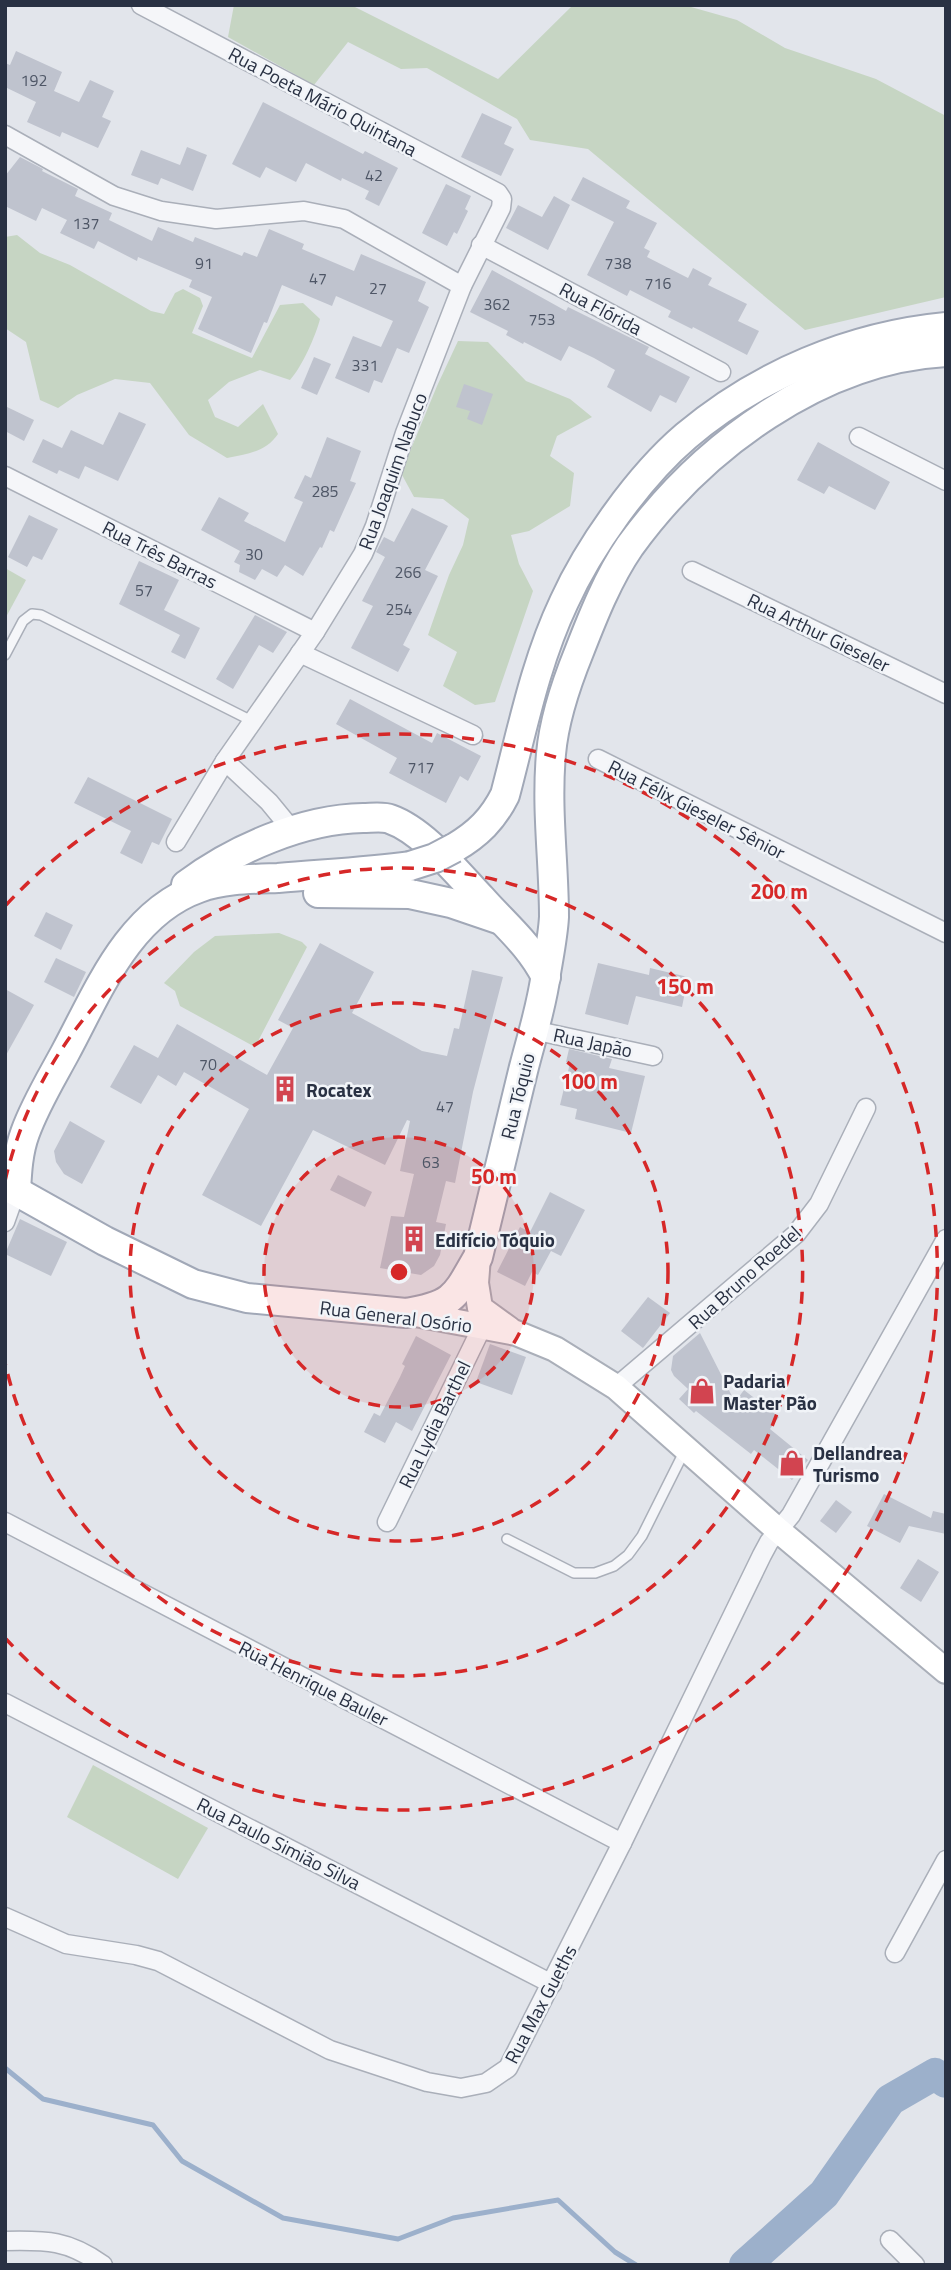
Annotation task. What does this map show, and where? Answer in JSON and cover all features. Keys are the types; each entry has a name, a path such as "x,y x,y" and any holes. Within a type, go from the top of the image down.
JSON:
{"main road":[{"path":"11,1188 24,1134 92,1003 127,943 161,909 199,888 222,883 410,866 435,858 472,838 489,822 505,795 537,674 562,604 586,560 645,479 685,437 732,402 818,356 861,341 946,327"},
{"name":"Rua Tóquio","path":"516,1333 480,1308 476,1283 478,1256 546,977 554,920 550,836 551,753 565,689 603,594 629,547 667,501 705,462 763,416 826,383 865,368 946,352"},
{"path":"174,901 186,884 210,868 292,830 345,818 388,818 418,835 460,876 537,958 546,977"},
{"path":"127,943 155,926 192,910 217,903 296,894 410,894 451,903 501,920"},
{"path":"5,1131 38,1104"},
{"name":"Rua General Osório","path":"11,1188 105,1241 193,1284 247,1298 406,1313 516,1333 555,1349 616,1387 779,1531 946,1671"},
{"name":"Rua Tóquio","path":"406,1313 432,1309 453,1298 478,1256"}],"street":[{"name":"Rua Poeta Mário Quintana","path":"141,5 498,193 502,199"},
{"path":"5,135 114,196 161,211 216,219 304,211 344,219 462,286"},
{"name":"Rua Joaquim Nabuco","path":"176,842 225,761 315,632 363,554 375,526 405,433 462,286 501,208 502,199"},
{"name":"Rua Flórida","path":"481,245 721,372"},
{"path":"859,437 946,481"},
{"name":"Rua Três Barras","path":"5,476 315,632"},
{"name":"Rua Arthur Gieseler","path":"692,570 946,694"},
{"path":"300,653 473,735"},
{"name":"Rua Félix Gieseler Sênior","path":"598,759 946,933"},
{"path":"225,761 269,802 292,830"},
{"name":"Rua Japão","path":"533,1030 653,1056"},
{"name":"Rua Bruno Roedel","path":"616,1387 796,1234 819,1204 866,1108"},
{"path":"5,1222 11,1188"},
{"name":"Rua Max Gueths","path":"5,1917 66,1944 158,1961 330,2050 427,2082 461,2088 486,2083 508,2068 622,1843 762,1555 791,1515 946,1239"},
{"name":"Rua Lydia Barthel","path":"387,1521 482,1327"},
{"name":"Rua Henrique Bauler","path":"5,1522 622,1843"},
{"name":"Rua Paulo Simião Silva","path":"5,1703 552,1984"},
{"path":"895,1953 946,1860"},
{"path":"5,2241 39,2240 64,2244 85,2252 103,2265"},
{"path":"890,2241 915,2265"}],"lane":[{"path":"5,655 23,621 32,614 41,615 253,721"},
{"path":"507,1539 574,1573 596,1573 614,1566 628,1555 642,1536 686,1449"}],"green space":[{"path":"234,5 351,5 498,79 573,5 684,5 737,20 785,48 876,79 946,116 946,297 805,330 588,149 530,140 517,119 427,68 401,69 348,42 314,85 228,37"},
{"path":"17,235 40,253 70,265 151,311 164,314 175,293 183,289 200,298 203,306 192,333 252,358 280,305 303,303 320,319 308,351 290,380 260,370 229,382 208,400 215,417 238,427 263,404 278,434 262,448 227,458 189,435 150,383 115,379 77,395 58,408 40,400 26,342 5,328 5,237"},
{"path":"458,341 488,342 526,381 570,399 592,417 557,436 550,456 574,473 570,506 529,531 511,535 519,564 533,591 495,702 475,705 443,686 457,652 428,635 449,575 463,545 469,519 443,499 414,497 401,473"},
{"path":"5,568 26,580 5,619"},
{"path":"279,933 302,942 307,947 255,1047 180,1006 175,991 164,983 194,952 215,936"},
{"path":"93,1765 208,1828 178,1879 67,1817"}],"building":[{"path":"16,51 62,72 54,91 79,102 90,80 114,91 102,117 111,121 98,148 62,132 60,137 27,122 36,102 5,87 5,63 10,65"},
{"path":"263,102 363,154 365,151 398,168 379,206 365,199 369,191 342,178 341,181 306,163 296,182 266,167 260,178 232,164"},
{"path":"482,113 512,127 504,144 514,149 501,176 461,157"},
{"path":"187,147 207,155 193,191 161,178 158,185 131,175 141,150 180,165"},
{"path":"20,157 78,189 75,196 112,213 109,220 152,241 158,227 193,242 195,237 242,256 244,252 257,257 269,229 304,244 302,249 354,271 361,254 426,282 418,301 429,307 409,353 397,348 382,383 374,380 369,393 335,378 353,336 381,347 393,321 336,296 332,306 282,285 267,323 264,322 251,353 198,329 212,297 189,287 192,280 138,257 137,261 98,241 94,249 60,233 67,220 42,208 36,221 5,206 5,176"},
{"path":"583,177 630,201 626,208 657,223 644,248 650,251 647,257 688,278 693,268 712,278 708,285 747,304 738,321 759,331 747,355 668,317 671,311 630,290 627,296 587,275 614,222 571,200"},
{"path":"446,184 471,196 465,209 468,211 457,234 454,232 447,246 422,233"},
{"path":"554,196 570,205 548,250 506,228 518,205 542,217"},
{"path":"492,270 566,311 568,307 649,347 645,354 690,377 676,403 660,395 651,412 607,387 615,370 594,358 569,346 561,361 506,335 508,331 470,312"},
{"path":"314,357 331,364 317,395 301,388"},
{"path":"464,384 493,394 482,425 467,419 470,411 456,407"},
{"path":"5,406 34,420 24,441 5,431"},
{"path":"119,412 146,424 118,481 85,466 79,479 59,470 57,474 32,462 43,439 62,448 71,430 103,445"},
{"path":"327,437 361,451 350,481 356,483 334,532 330,530 322,548 320,547 303,576 285,565 277,577 262,569 255,580 239,572 240,565 234,562 240,551 201,530 219,497 249,513 244,521 285,542 303,502 294,498 305,475 311,478"},
{"path":"818,442 890,482 875,510 829,486 824,494 797,480"},
{"path":"412,508 448,526 425,570 438,576 403,645 410,649 398,672 351,648 373,606 362,601 385,557 376,552 384,537 394,542"},
{"path":"29,515 58,529 42,560 33,556 27,567 8,557"},
{"path":"139,561 179,580 164,610 200,628 185,659 171,652 180,635 119,604"},
{"path":"255,615 287,632 273,653 259,645 233,689 216,679"},
{"path":"350,699 432,743 437,733 481,756 468,781 460,776 446,803 389,773 397,758 336,724"},
{"path":"88,777 172,819 159,845 152,842 142,864 120,853 131,831 74,803"},
{"path":"46,912 73,925 61,950 34,936"},
{"path":"320,943 374,972 352,1013 422,1051 447,1056 454,1028 459,1029 472,970 503,977 473,1092 455,1183 446,1181 436,1222 446,1224 440,1255 434,1266 421,1275 380,1268 391,1216 404,1217 414,1174 400,1171 410,1121 407,1120 385,1165 313,1130 261,1226 202,1195 249,1109 184,1072 176,1086 158,1075 141,1104 110,1087 134,1045 158,1058 177,1024 267,1075 293,1028 278,1020"},
{"path":"56,958 86,972 74,997 44,982"},
{"path":"598,963 649,975 650,968 688,977 682,1007 636,996 628,1025 585,1014"},
{"path":"5,989 34,1005 5,1057"},
{"path":"569,1049 612,1059 609,1068 645,1076 631,1133 575,1119 577,1109 560,1105 570,1063 566,1062"},
{"path":"70,1121 105,1141 82,1184 64,1174 56,1162 54,1151"},
{"path":"338,1175 372,1192 365,1207 330,1190"},
{"path":"550,1192 585,1210 561,1256 551,1251 538,1275 532,1272 525,1286 497,1272 520,1227 530,1232"},
{"path":"20,1219 67,1242 51,1276 5,1254"},
{"path":"648,1297 670,1313 643,1348 621,1331"},
{"path":"700,1333 735,1402 744,1390 779,1417 770,1429 808,1460 792,1480 754,1450 751,1454 679,1399 688,1389 671,1370 673,1356"},
{"path":"416,1336 451,1355 412,1431 396,1422 385,1443 364,1432 374,1413 380,1416 405,1366 402,1364"},
{"path":"490,1344 526,1357 512,1395 476,1382"},
{"path":"884,1494 931,1518 933,1511 946,1514 946,1534 909,1526 900,1543 867,1526"},
{"path":"836,1500 852,1512 836,1533 820,1521"},
{"path":"918,1559 939,1572 921,1602 900,1588"}],"waterway":[{"path":"5,2068 43,2099 153,2125 182,2161 283,2218 398,2239 453,2218 558,2200 615,2252 636,2265"},
{"path":"745,2265 824,2194 890,2100 935,2074 946,2082"}],"place":[{"name":"Rocatex","path":"285,1089"},
{"name":"Edifício Tóquio","path":"414,1239"},
{"name":"Padaria Master Pão","path":"702,1391"},
{"name":"Dellandrea Turismo","path":"792,1463"}]}
